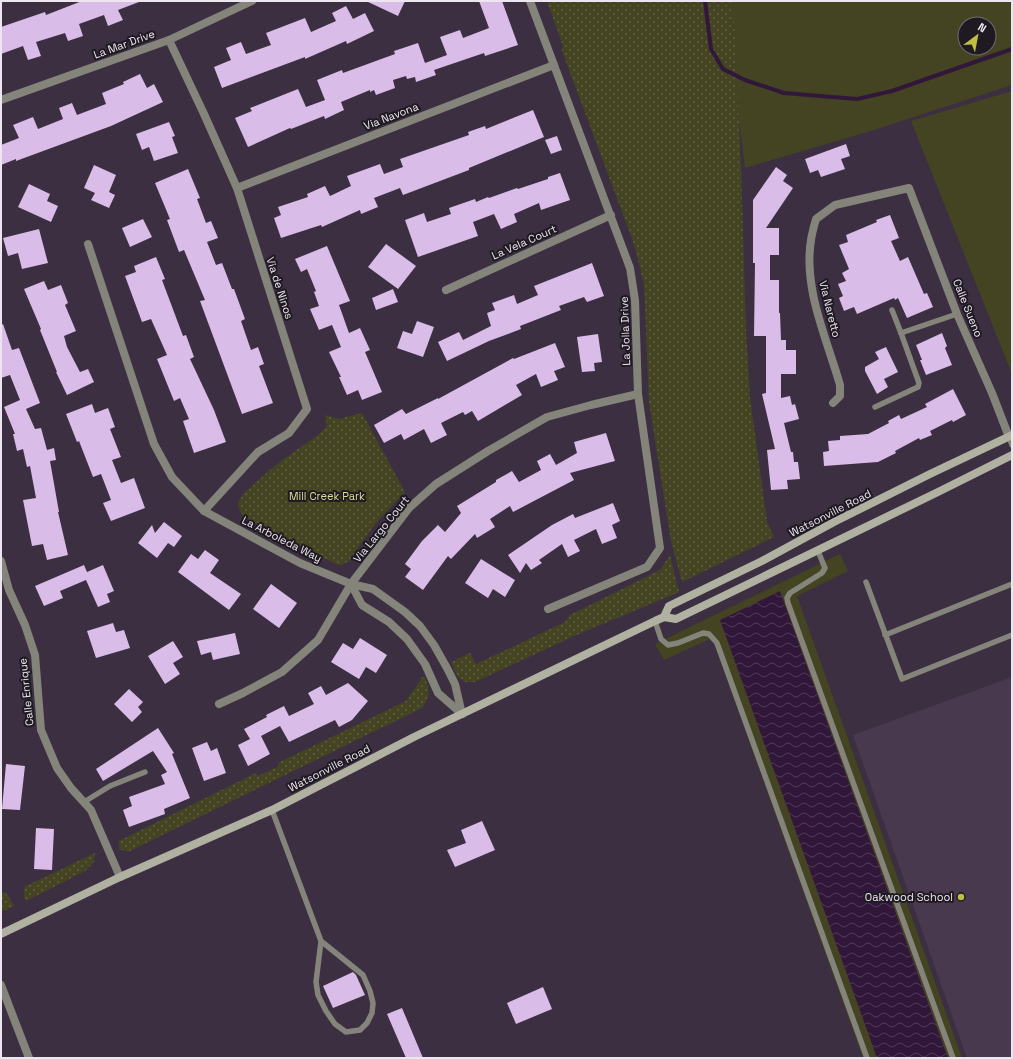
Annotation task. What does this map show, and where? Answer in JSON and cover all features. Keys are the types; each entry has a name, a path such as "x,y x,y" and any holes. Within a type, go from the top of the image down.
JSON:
{"main road":[{"name":"Watsonville Road","path":"664,617 669,606 762,561 834,522 930,474 1011,439"},
{"name":"Watsonville Road","path":"1,934 120,877 272,810 462,714 655,621 664,617 676,619 1012,455"}],"street":[{"name":"La Mar Drive","path":"1,100 169,40 252,1"},
{"name":"La Jolla Drive","path":"530,1 630,268 636,300 638,394 660,548 647,567 548,609"},
{"name":"Via de Ninos","path":"169,40 204,114 236,188 307,409 289,433 258,452 204,510"},
{"name":"Via Navona","path":"236,188 554,65"},
{"name":"Calle Sueno","path":"908,188 957,314 1011,439"},
{"name":"Via Naretto","path":"833,403 840,396 840,385 817,309 812,285 810,262 811,240 816,219 835,205 908,188"},
{"name":"La Vela Court","path":"446,290 611,215"},
{"name":"La Arboleda Way","path":"88,244 154,444 172,477 204,510 300,563 351,584 373,589 405,612 420,626 434,645 455,684 462,714"},
{"name":"Via Largo Court","path":"219,704 282,672 318,640 351,584 409,508 436,484 488,451 547,417 638,394"},
{"name":"Calle Enrique","path":"1,561 9,590 25,625 35,656 41,730 56,768 92,810 120,877"},
{"path":"351,584 362,605 389,622 407,639 424,664 438,693 462,714"},
{"path":"1,985 29,1058"}],"lane":[{"path":"875,407 918,387 919,383 892,310"},
{"path":"901,333 957,314"},
{"path":"818,551 825,568 822,573 790,593 787,598 788,603 953,1058"},
{"path":"866,582 902,679 1012,635"},
{"path":"885,635 1012,584"},
{"path":"655,621 661,639 668,645 678,643 703,633 709,634 716,643 867,1058"},
{"path":"84,802 110,786 145,772"},
{"path":"272,810 321,941 316,982 318,995 335,1024 346,1032 360,1030 367,1023 372,1013 373,1002 363,975 321,941"}],"shaded area":[{"name":"Oakwood School","path":"1012,677 1012,1058 967,1058 853,735"}],"green space":[{"path":"547,1 732,1 741,165 746,330 750,397 767,522 774,537 682,582 671,541 649,402 644,284 634,244 562,51 563,46"},
{"path":"724,1 1012,1 1012,85 877,129 745,168"},
{"path":"1012,91 1012,374 911,121"},
{"name":"Mill Creek Park","path":"362,413 405,492 375,524 349,561 342,565 338,565 245,518 239,508 239,501 241,497 275,466 324,430 327,426 325,415 339,419"},
{"path":"840,554 848,571 797,596 962,1058 863,1058 712,638 664,660 655,644"},
{"path":"670,555 679,592 574,636 475,682 465,682 457,676 451,662 470,653 476,664 565,622 570,615 660,570"},
{"path":"424,675 429,692 422,708 128,852 119,849 119,841 256,773 258,776 279,766 278,763 406,701"},
{"path":"95,853 94,862 85,871 26,901 24,892 26,886"},
{"path":"3,892 8,895 14,906 1,912 1,893"}],"water":[{"path":"780,591 948,1058 877,1058 720,620"}],"building":[{"path":"82,1 139,2 118,10 123,20 108,26 104,15 79,24 83,36 68,41 65,33 36,42 41,56 28,60 23,46 1,54 1,27 45,12 46,15"},
{"path":"366,1 405,1 398,16"},
{"path":"479,1 502,1 518,45 485,56 484,53 434,70 436,75 416,82 415,77 407,79 406,76 393,80 395,88 376,95 374,90 370,92 370,90 341,102 344,110 325,119 324,116 291,129 290,128 248,147 235,118 252,111 250,108 298,89 306,107 325,100 317,80 342,70 343,73 395,54 394,51 418,43 425,63 447,55 440,37 460,30 463,38 489,28"},
{"path":"346,6 353,19 365,13 374,31 347,44 346,41 305,59 305,57 222,88 214,67 231,60 226,48 241,42 246,54 271,45 266,33 305,18 311,32 336,21 332,13"},
{"path":"140,74 147,88 154,84 163,102 111,126 16,161 16,159 1,165 1,145 19,138 13,125 33,117 38,129 63,119 59,108 72,103 77,115 106,104 102,93 124,84 123,82"},
{"path":"533,110 544,137 469,168 469,170 403,195 400,188 374,198 378,207 361,214 360,210 322,227 321,225 281,238 274,218 281,215 278,207 308,197 307,194 325,186 330,196 351,186 347,176 380,164 384,174 403,167 400,159 469,135 468,132 485,126 486,129"},
{"path":"169,122 175,136 172,137 178,153 154,161 149,147 142,150 136,134"},
{"path":"557,136 562,150 551,154 545,140"},
{"path":"846,144 850,156 841,159 845,169 821,177 818,170 810,173 805,159"},
{"path":"94,165 116,175 109,192 115,195 109,208 91,200 95,193 84,188"},
{"path":"776,167 787,175 783,181 793,188 766,228 779,228 779,255 770,255 770,280 779,280 781,340 786,340 786,350 796,350 796,374 781,374 781,398 790,396 792,405 795,404 799,419 784,423 791,452 793,452 794,462 798,462 800,479 787,480 788,489 771,490 767,450 775,449 762,394 766,393 766,336 754,336 755,263 753,263 753,200"},
{"path":"188,169 200,198 197,199 206,223 211,221 218,238 207,242 216,265 222,263 232,289 234,289 245,319 241,321 251,350 258,347 264,364 259,366 273,403 242,414 200,301 205,300 184,250 179,252 167,220 170,219 155,183"},
{"path":"560,173 570,200 541,210 539,203 514,214 517,222 501,229 494,214 473,222 478,236 418,257 405,220 424,213 427,222 451,214 449,208 475,199 476,202 517,188 518,189 548,179 548,177"},
{"path":"29,184 50,194 47,201 58,206 51,222 18,207"},
{"path":"890,215 899,238 891,241 900,261 908,257 924,294 927,293 933,307 907,318 898,298 895,300 894,298 857,314 854,307 844,311 839,298 843,296 838,284 846,281 842,273 849,269 839,245 848,242 846,235 877,222 876,220"},
{"path":"143,219 152,237 130,247 122,228"},
{"path":"39,229 48,263 22,269 18,253 8,256 3,238"},
{"path":"386,244 416,266 398,289 368,267"},
{"path":"327,246 350,301 339,305 349,333 360,328 370,350 365,352 382,392 362,400 358,390 347,395 339,377 341,377 329,352 341,347 332,325 319,330 310,309 319,306 314,292 316,291 307,269 301,272 295,259"},
{"path":"156,257 165,279 162,280 183,336 186,335 194,357 190,359 214,410 226,442 194,453 183,421 189,419 180,398 174,401 157,359 167,355 151,319 142,322 125,276 136,272 134,266"},
{"path":"592,263 604,296 587,302 584,297 559,306 561,310 520,326 521,329 489,341 447,361 438,342 459,332 463,340 491,326 487,313 495,310 492,303 514,295 517,304 538,295 534,286"},
{"path":"44,281 48,290 61,285 68,303 65,305 76,331 64,336 67,347 80,372 88,369 94,382 67,395 56,372 40,330 41,329 24,289"},
{"path":"393,289 398,302 376,310 372,298"},
{"path":"417,321 434,327 423,357 397,348 403,331 412,334"},
{"path":"3,324 12,350 19,348 40,403 26,409 35,429 41,428 47,450 54,448 56,460 50,461 58,512 68,555 47,560 43,544 32,546 23,500 36,498 30,466 27,467 23,449 17,451 13,434 15,434 4,407 20,400 10,375 1,378 1,325"},
{"path":"942,333 947,346 945,348 952,365 926,375 916,345"},
{"path":"598,334 602,362 594,363 595,371 582,372 577,337"},
{"path":"555,343 565,367 554,371 558,380 541,387 536,374 516,385 522,395 478,421 472,411 465,415 463,412 441,423 447,435 431,443 424,429 404,440 401,434 384,443 374,425 402,409 406,414 438,399 513,358 514,359"},
{"path":"886,347 898,372 884,379 888,387 877,394 865,371 865,367 879,359 875,352"},
{"path":"953,389 966,415 930,431 932,435 920,440 919,438 895,451 896,453 878,462 824,466 823,452 829,451 828,441 840,440 840,436 868,434 889,423 888,421 899,415 901,419 927,407 925,404"},
{"path":"92,404 95,413 108,408 115,427 110,429 121,457 112,460 121,483 134,478 145,508 111,521 103,503 111,500 101,474 93,477 79,441 77,442 66,414"},
{"path":"606,433 615,461 570,473 574,480 513,512 510,506 490,519 495,527 477,538 475,534 451,559 448,556 423,590 405,577 411,569 405,564 422,541 438,525 445,532 461,513 457,506 512,471 519,482 541,470 537,461 550,454 556,465 577,453 574,442"},
{"path":"613,503 620,521 612,525 617,538 602,544 596,529 574,540 580,551 568,557 562,544 539,560 542,563 531,570 526,563 520,573 508,555 552,525 573,514 575,518"},
{"path":"164,522 182,536 174,547 168,543 157,558 138,543 152,525 155,533"},
{"path":"205,550 219,560 210,573 241,594 229,610 178,572 191,554 198,559"},
{"path":"481,559 515,580 505,597 493,589 488,598 465,583"},
{"path":"84,565 87,572 103,565 114,591 107,594 110,602 98,607 86,580 60,591 63,598 44,606 35,586"},
{"path":"271,584 297,603 279,628 253,609"},
{"path":"113,623 116,632 124,630 130,648 96,658 87,631"},
{"path":"235,633 240,654 213,660 211,652 201,655 197,641"},
{"path":"360,638 387,655 376,673 366,667 359,679 331,662 343,643 353,649"},
{"path":"173,641 183,657 173,663 180,674 165,684 148,656"},
{"path":"348,683 368,701 352,720 339,727 335,720 289,742 280,726 261,736 270,754 248,766 238,745 250,739 244,729 284,706 289,716 314,704 308,693 321,686 326,695"},
{"path":"129,689 143,702 138,707 142,712 132,722 114,704"},
{"path":"158,728 174,753 172,754 190,798 164,809 165,814 129,827 123,810 132,806 129,797 165,784 161,775 167,772 153,751 103,781 96,769"},
{"path":"207,742 211,751 217,748 226,773 204,781 192,748"},
{"path":"6,764 25,766 20,810 2,809"},
{"path":"482,821 495,850 455,867 447,850 466,843 461,830"},
{"path":"36,828 54,829 52,870 34,869"},
{"path":"353,972 356,975 365,995 333,1008 323,986"},
{"path":"543,987 552,1009 516,1024 507,1003"},
{"path":"402,1008 423,1058 406,1058 387,1014"}],"waterway":[{"path":"705,1 711,49 723,69 745,80 784,93 857,99 892,91 1012,49"}],"place":[{"name":"Oakwood School","path":"961,897"}]}
